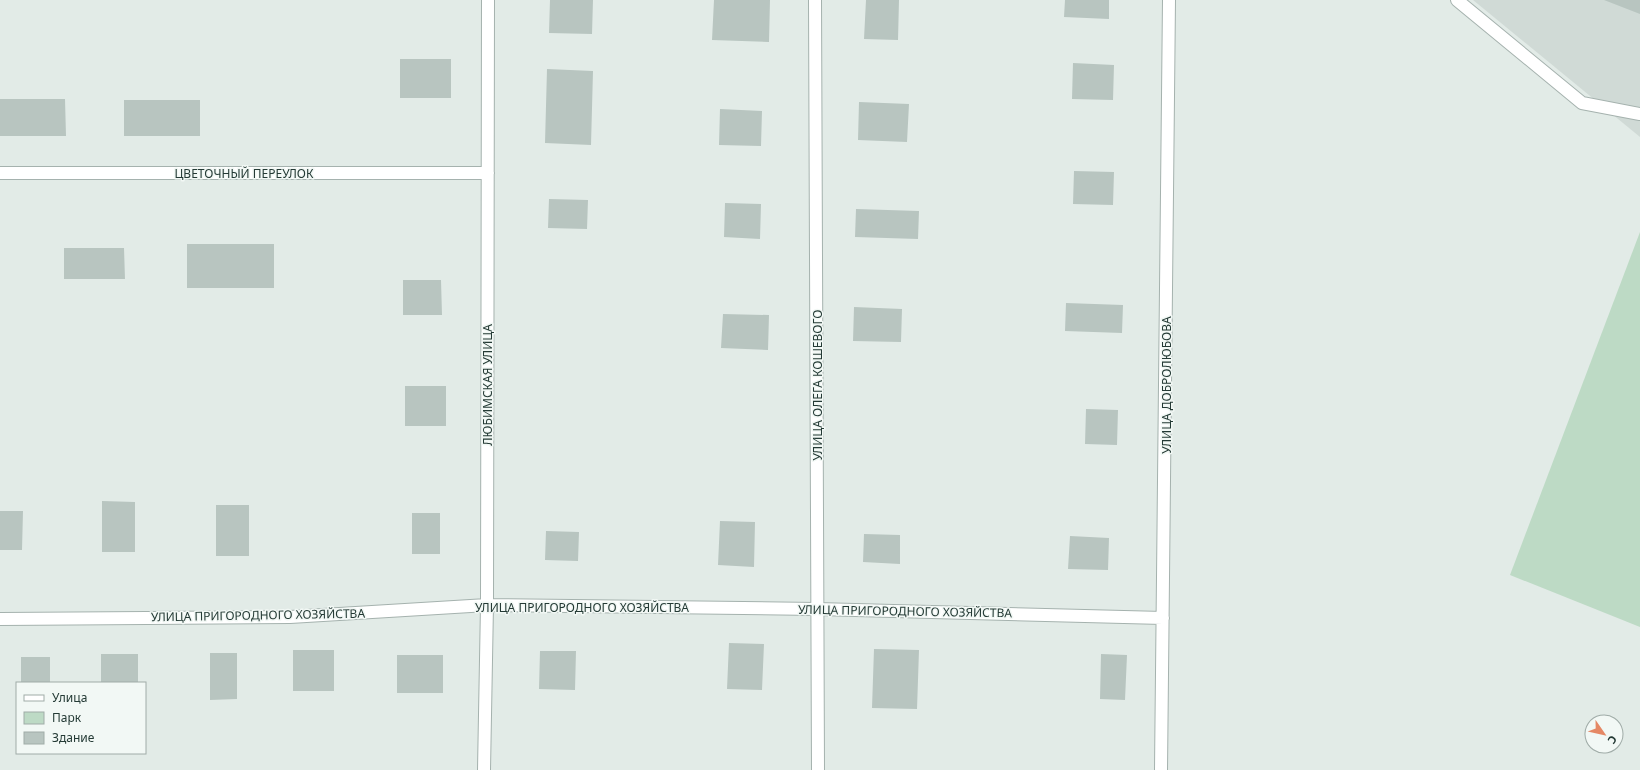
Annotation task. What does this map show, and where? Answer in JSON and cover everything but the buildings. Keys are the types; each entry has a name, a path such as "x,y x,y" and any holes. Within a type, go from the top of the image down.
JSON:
{"street":[{"name":"ЛЮБИМСКАЯ УЛИЦА","path":"484,770 487,605 488,0"},
{"name":"УЛИЦА ОЛЕГА КОШЕВОГО","path":"815,0 818,770"},
{"name":"УЛИЦА ДОБРОЛЮБОВА","path":"1161,770 1169,0"},
{"path":"1457,0 1582,103 1640,114"},
{"name":"ЦВЕТОЧНЫЙ ПЕРЕУЛОК","path":"0,173 488,173"},
{"name":"УЛИЦА ПРИГОРОДНОГО ХОЗЯЙСТВА","path":"0,619 290,617 487,605 817,609 1163,618"}],"shaded area":[{"path":"1473,0 1640,0 1640,137"}],"green space":[{"path":"1640,232 1640,627 1510,575"}]}
